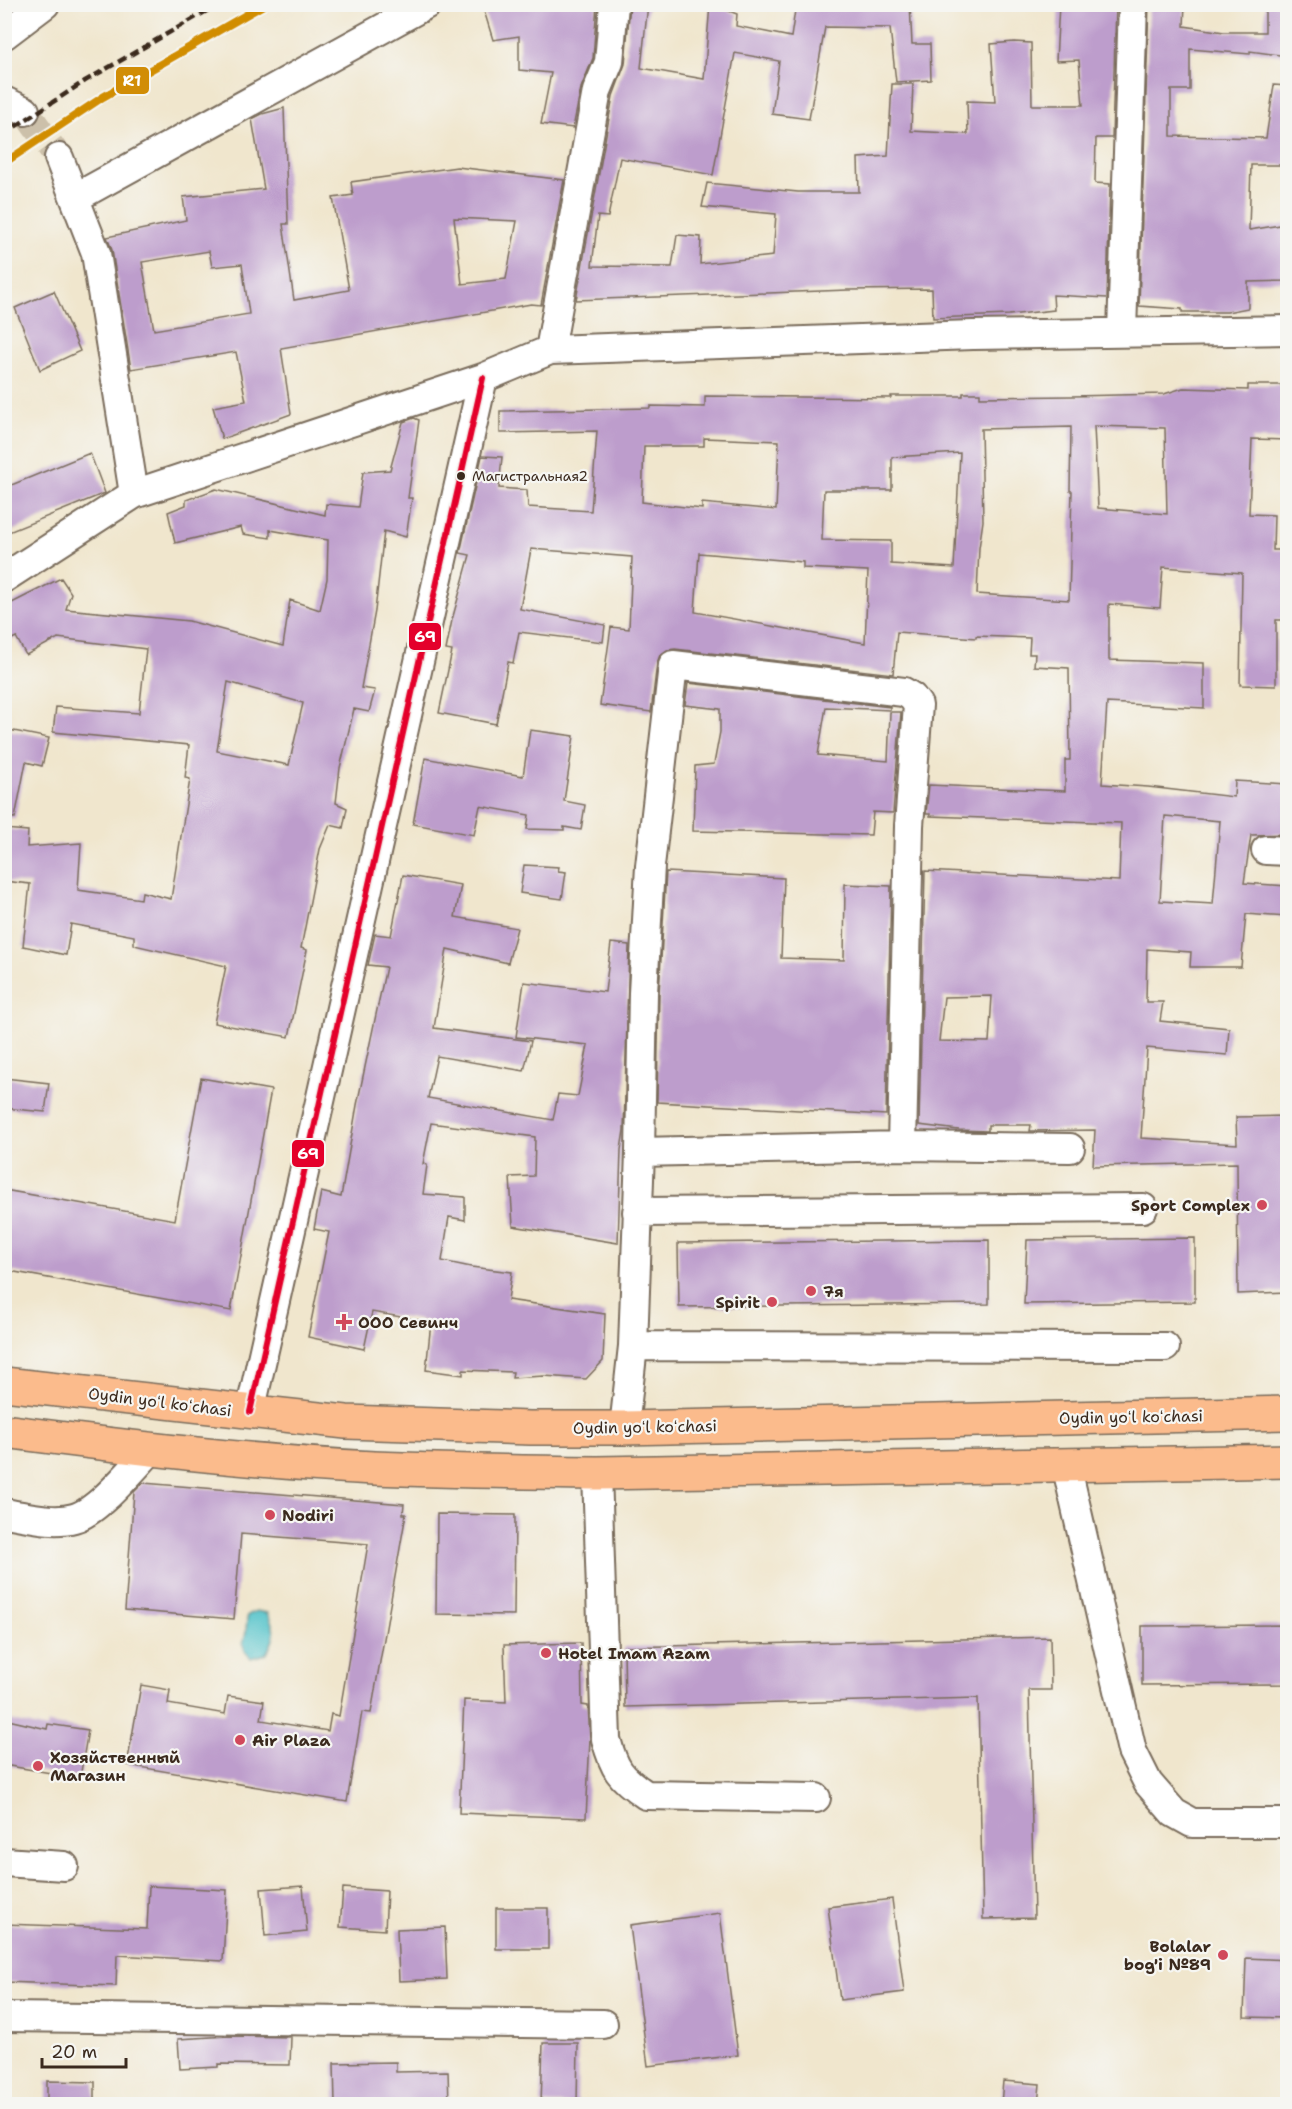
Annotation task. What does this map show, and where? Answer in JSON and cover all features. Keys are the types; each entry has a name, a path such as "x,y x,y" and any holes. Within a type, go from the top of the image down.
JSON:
{"main road":[{"name":"Oydin yoʻl koʻchasi","path":"4,1384 358,1422 530,1428 624,1428 1287,1413"},
{"path":"4,1431 151,1450 372,1468 597,1473 1287,1461"}],"street":[{"path":"4,35 45,4"},
{"path":"75,198 427,4"},
{"path":"550,350 597,91 609,62 614,4"},
{"path":"1122,331 1133,4"},
{"path":"59,158 96,253 134,494"},
{"path":"4,578 134,494 483,378 550,350 1122,331 1287,330"},
{"path":"250,1412 483,378"},
{"path":"624,1428 633,1346 643,993 650,866 672,665 904,692 918,705 909,826 902,1146"},
{"path":"640,1152 902,1146 1070,1148"},
{"path":"637,1212 1143,1209"},
{"path":"633,1346 1165,1347"},
{"path":"4,1513 53,1520 75,1518 94,1508 151,1450"},
{"path":"1066,1464 1132,1751 1148,1783 1174,1813 1192,1823 1287,1824"},
{"path":"597,1473 606,1739 612,1762 627,1782 646,1795 816,1798"},
{"path":"4,1862 64,1866"},
{"path":"4,2017 603,2024"}],"water":[{"path":"256,1611 267,1613 274,1634 266,1654 251,1658 245,1651 243,1642 248,1615"}],"building":[{"path":"482,4 597,4 593,58 581,88 573,128 541,124 551,73 519,70 519,36 493,40"},
{"path":"630,4 648,4 641,68 704,79 710,4 737,14 736,26 791,37 796,4 910,4 912,44 930,44 931,80 896,82 890,28 825,27 809,119 772,114 779,61 735,53 713,175 620,158 608,217 598,216 592,266 672,267 677,235 701,237 700,264 773,256 776,214 702,207 707,183 798,192 859,192 858,158 888,156 892,84 913,84 911,131 968,134 967,101 995,102 991,44 1031,43 1032,105 1083,105 1079,60 1056,61 1059,4 1116,4 1112,138 1096,138 1095,183 1110,184 1107,298 1053,295 1054,310 1009,315 933,318 932,289 576,300 613,96 625,64"},
{"path":"1149,4 1185,4 1184,26 1224,32 1265,32 1265,4 1287,4 1287,56 1250,51 1250,54 1190,49 1190,90 1171,90 1171,136 1266,138 1274,85 1287,86 1287,165 1251,165 1249,230 1287,224 1287,281 1248,282 1248,308 1227,312 1182,312 1182,309 1139,306"},
{"path":"284,108 288,224 283,224 294,300 349,290 333,198 353,195 351,182 457,167 564,180 541,305 531,304 281,348 291,414 222,439 213,407 246,401 236,352 131,369 112,250 107,237 186,220 183,197 264,189 252,119","holes":["454,218 517,221 506,279 462,284","209,251 212,267 242,264 249,314 154,330 142,262"]},
{"path":"54,291 80,351 40,370 15,308"},
{"path":"1248,385 1287,385 1287,440 1252,439 1249,514 1274,515 1273,550 1287,550 1287,620 1276,620 1276,686 1240,685 1242,573 1163,567 1160,608 1109,604 1109,660 1204,663 1204,708 1107,703 1102,784 1234,797 1235,781 1287,784 1287,834 1251,835 1244,883 1287,886 1287,917 1246,914 1241,967 1190,967 1191,952 1147,949 1146,1002 1163,1002 1160,1021 1229,1028 1227,1055 1147,1048 1141,1138 1237,1144 1236,1117 1287,1116 1287,1292 1238,1294 1237,1163 1093,1166 1095,1130 1030,1131 1031,1125 988,1125 988,1131 919,1125 925,871 1119,881 1121,823 930,816 926,814 929,785 1065,791 1065,760 1070,760 1069,668 1034,666 1035,654 1029,654 1030,638 976,636 976,638 897,632 893,674 675,649 667,650 660,655 657,663 651,712 600,705 611,627 629,629 632,557 531,549 520,609 605,625 603,642 519,632 513,663 508,662 496,724 439,713 452,651 446,650 470,555 460,553 482,456 502,457 499,488 527,490 528,507 591,511 597,431 500,433 500,411 650,408 650,406 705,407 705,396 891,398 891,396 963,396 963,393 980,393 980,397 1072,396 1164,394 1183,388 1248,390","holes":["1094,426 1165,428 1167,514 1098,508","1071,427 1069,600 977,594 983,521 981,429","704,438 779,441 776,510 702,503 702,509 642,502 644,446 704,446","960,453 954,568 891,564 891,541 822,540 824,490 892,490 892,457","699,553 803,562 803,568 868,571 865,643 695,612","1165,816 1220,821 1213,904 1160,901","992,996 989,1042 939,1041 944,997"]},
{"path":"414,418 419,420 408,498 412,498 406,537 384,531 375,611 361,688 375,690 369,712 354,709 340,768 336,803 347,808 343,828 330,825 320,849 301,948 307,950 289,1037 214,1023 226,966 134,945 134,936 71,924 66,955 23,946 30,884 4,881 4,829 28,831 27,847 81,843 78,890 141,899 142,892 171,899 190,779 185,778 189,745 53,732 56,707 139,713 146,649 58,638 26,655 16,637 4,643 4,607 61,578 71,593 66,609 189,621 283,646 290,600 320,610 327,579 328,540 270,530 270,538 243,534 241,527 175,543 168,512 186,505 186,500 216,489 325,515 326,504 358,507 363,472 390,470 403,422","holes":["228,682 303,703 289,765 217,751"]},
{"path":"90,453 105,493 4,534 4,488"},
{"path":"688,683 890,707 890,710 826,707 818,755 888,761 890,712 901,712 893,813 873,812 871,835 693,831 695,766 714,764 720,732 720,709 685,705"},
{"path":"4,729 49,738 42,766 26,762 15,818 4,817"},
{"path":"530,730 574,736 564,801 585,805 581,830 564,827 564,830 527,829 529,815 480,806 474,835 413,824 425,758 523,776"},
{"path":"524,865 559,867 558,871 566,872 562,899 520,893"},
{"path":"666,872 784,878 781,958 844,960 845,884 891,886 886,1115 657,1102 659,994"},
{"path":"403,875 461,885 455,917 517,928 508,963 447,949 434,1028 531,1041 524,1071 437,1056 428,1098 553,1120 558,1094 578,1096 588,1045 516,1037 524,982 605,992 611,943 629,945 624,1130 621,1150 618,1243 513,1226 510,1177 534,1176 535,1137 431,1123 423,1164 427,1165 423,1194 465,1197 465,1220 449,1217 442,1261 512,1272 508,1300 605,1314 603,1361 586,1379 544,1376 512,1378 513,1372 463,1370 463,1375 426,1370 431,1322 372,1312 364,1349 308,1337 329,1232 314,1229 321,1192 341,1197 357,1105 386,967 368,965 375,934 391,936"},
{"path":"4,1078 49,1083 45,1112 4,1108"},
{"path":"201,1078 271,1090 231,1311 4,1270 4,1190 175,1220"},
{"path":"1195,1238 1195,1302 1024,1304 1027,1240"},
{"path":"989,1240 989,1304 679,1307 678,1243"},
{"path":"143,1483 404,1504 403,1514 406,1514 371,1713 362,1712 347,1802 127,1765 141,1685 170,1690 168,1704 225,1714 228,1696 264,1701 261,1720 328,1731 331,1714 339,1716 368,1544 241,1534 234,1619 125,1610 134,1492"},
{"path":"437,1514 515,1515 514,1615 436,1614"},
{"path":"1287,1625 1287,1684 1142,1685 1142,1626"},
{"path":"1050,1637 1051,1690 1029,1690 1034,1918 983,1919 978,1698 625,1707 624,1647"},
{"path":"581,1643 582,1705 588,1706 590,1739 586,1818 459,1813 464,1700 506,1702 504,1645"},
{"path":"4,1719 47,1729 48,1724 88,1730 80,1778 4,1765"},
{"path":"149,1886 227,1890 223,1961 117,1955 116,1986 4,1982 4,1924 147,1929"},
{"path":"303,1886 307,1932 265,1936 261,1889"},
{"path":"343,1888 387,1891 385,1930 340,1927"},
{"path":"892,1899 904,1992 840,2000 828,1907"},
{"path":"496,1908 548,1908 548,1949 496,1949"},
{"path":"720,1913 738,2055 648,2066 630,1925"},
{"path":"445,1927 447,1979 399,1981 397,1929"},
{"path":"1246,1958 1287,1960 1287,2018 1244,2017"},
{"path":"229,2036 291,2037 290,2065 218,2064 218,2067 180,2069 178,2039"},
{"path":"543,2043 578,2043 577,2104 541,2104"},
{"path":"396,2062 396,2072 448,2071 449,2104 335,2104 334,2063"},
{"path":"47,2081 95,2082 95,2104 47,2104"},
{"path":"1003,2081 1040,2084 1038,2104 1001,2104"}],"tunnel":[{"path":"25,111 59,158"}],"railway":[{"path":"4,134 85,81 219,4"}],"transit line":[{"name":"R1","path":"4,163 103,97 265,4"},
{"name":"69","path":"250,1412 483,378"}],"place":[{"name":"Магистральная2","path":"461,476"},
{"name":"Sport Complex","path":"1262,1205"},
{"name":"7я","path":"811,1291"},
{"name":"Spirit","path":"772,1302"},
{"name":"ООО Севинч","path":"344,1322"},
{"name":"Nodiri","path":"270,1515"},
{"name":"Hotel Imam Azam","path":"546,1653"},
{"name":"Air Plaza","path":"240,1740"},
{"name":"Хозяйственный Магазин","path":"38,1766"},
{"name":"Bolalar bog'i №89","path":"1223,1955"}]}
